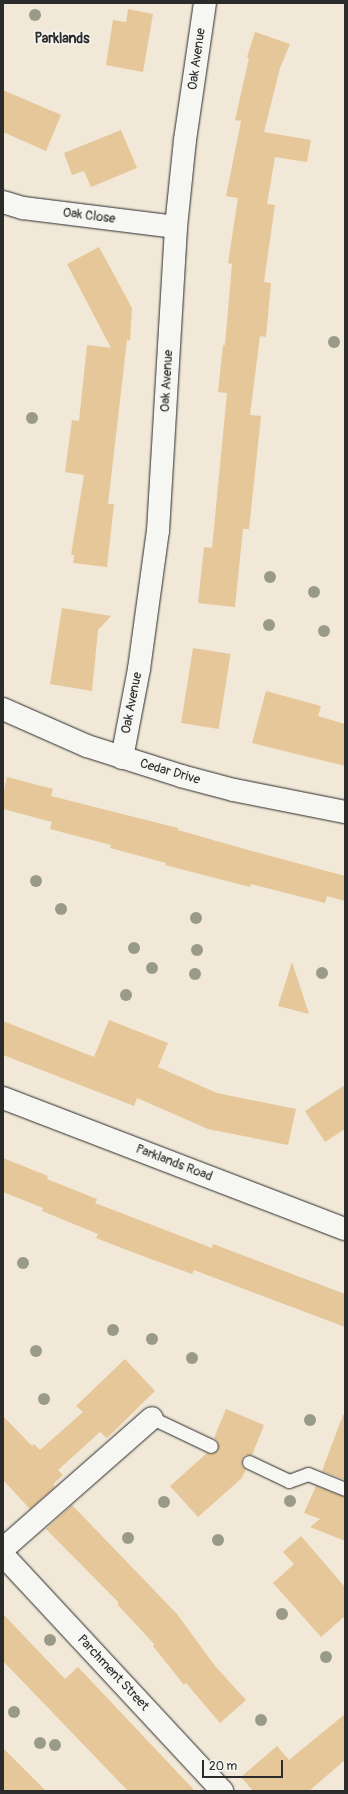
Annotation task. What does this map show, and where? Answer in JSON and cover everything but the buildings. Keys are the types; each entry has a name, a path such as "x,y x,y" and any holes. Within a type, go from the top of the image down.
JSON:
{"street":[{"name":"Oak Avenue","path":"122,758 139,669 158,532 176,227 185,140 205,3"},
{"name":"Oak Close","path":"3,202 24,208 176,227"},
{"name":"Cedar Drive","path":"3,709 87,746 122,758 234,790 345,812"},
{"name":"Parklands Road","path":"3,1098 345,1228"},
{"path":"3,1549 152,1418"},
{"name":"Parchment Street","path":"3,1555 222,1791"}],"lane":[{"path":"152,1418 211,1446"},
{"path":"249,1462 289,1481 308,1474 345,1489"}],"district":[{"name":"Parklands","path":"62,39"}]}
